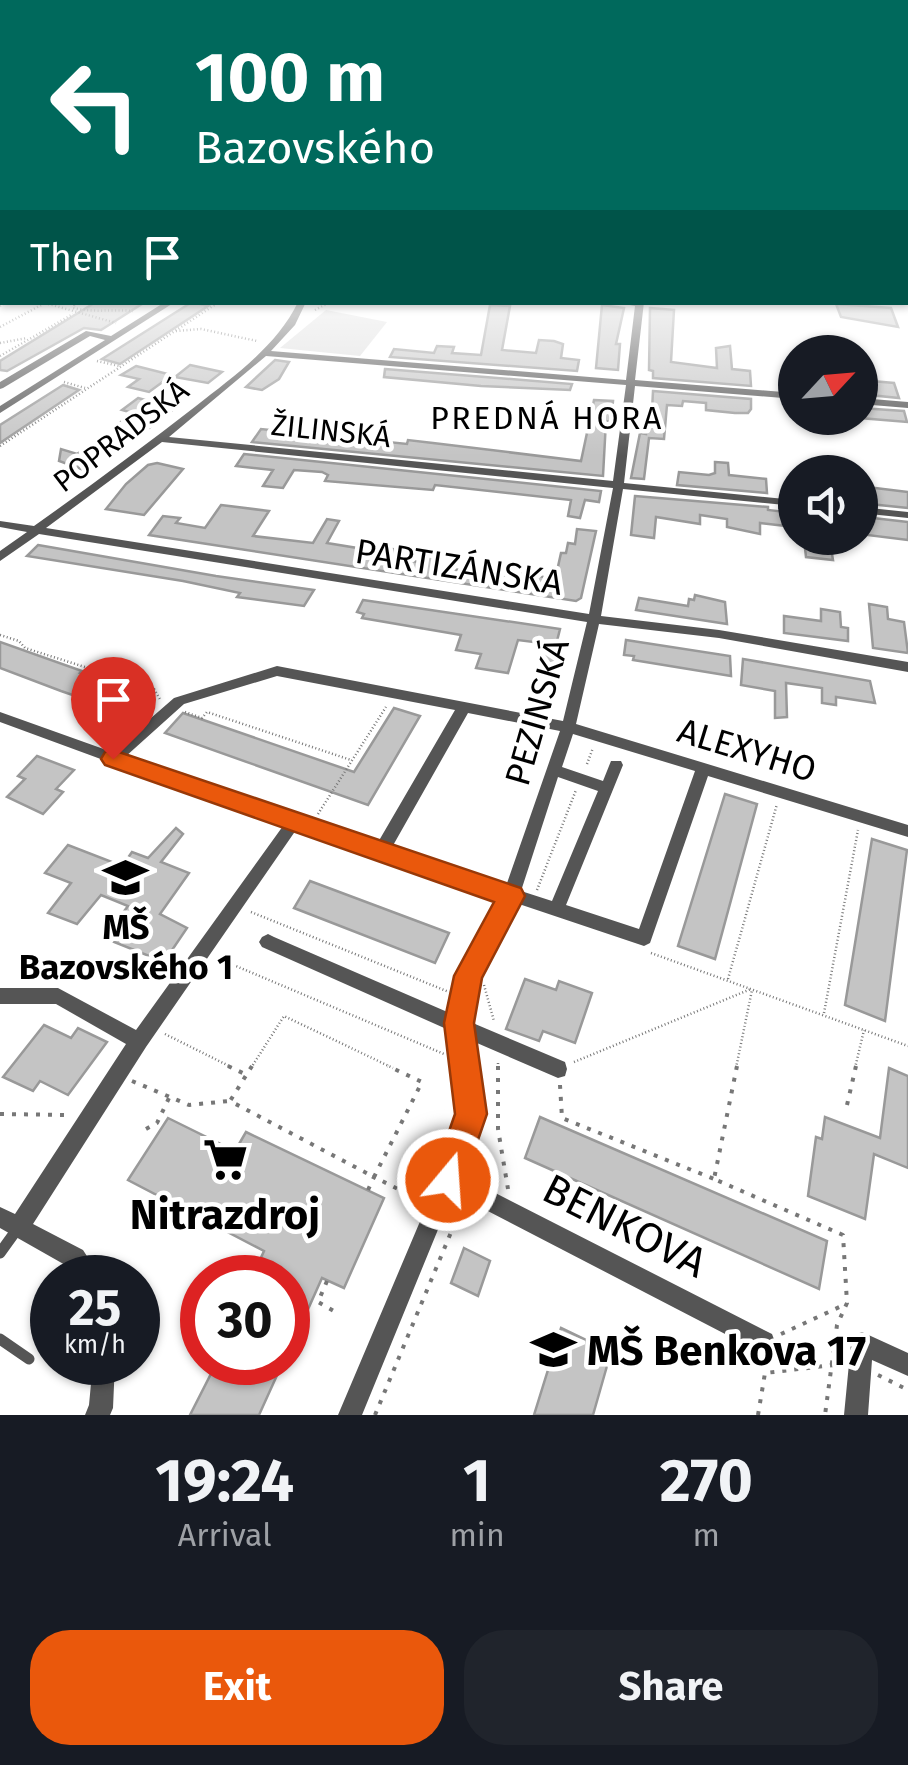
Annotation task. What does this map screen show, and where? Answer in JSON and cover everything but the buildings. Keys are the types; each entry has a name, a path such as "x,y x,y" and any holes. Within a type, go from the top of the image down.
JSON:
{"street":[{"path":"0,410 137,324"},
{"name":"POPRADSKÁ","path":"0,557 161,439 290,324"},
{"name":"PEZINSKÁ","path":"350,1415 436,1209 458,1185 471,1114 459,1023 468,976 511,896 568,727 594,619 618,485 637,324"},
{"path":"0,386 89,333 112,339"},
{"path":"264,348 778,395"},
{"path":"878,403 908,406"},
{"name":"ŽILINSKÁ","path":"161,439 778,501"},
{"path":"878,512 908,515"},
{"name":"PARTIZÁNSKA","path":"0,524 594,619 719,634 908,667"},
{"path":"113,759 179,701 278,671 568,727"},
{"path":"381,852 464,707"},
{"path":"0,717 293,823 644,938 704,767"},
{"name":"ALEXYHO","path":"568,727 908,831"},
{"path":"557,908 616,765"},
{"path":"554,770 607,788"},
{"path":"70,1255 9,1222 293,823"},
{"path":"268,942 558,1069"},
{"path":"0,996 58,996 138,1041"},
{"name":"BENKOVA","path":"458,1185 764,1342"},
{"path":"856,1415 862,1344 908,1365"},
{"path":"96,1415 101,1385"}],"lane":[{"path":"0,1252 9,1222"},
{"path":"0,1339 29,1359"}],"path":[{"path":"0,356 56,324"},
{"path":"120,324 132,327"},
{"path":"0,446 186,324"},
{"path":"176,331 201,329 264,348"},
{"path":"0,344 21,336 30,339"},
{"path":"91,360 121,367"},
{"path":"58,381 88,389"},
{"path":"532,902 595,744"},
{"path":"728,981 779,790"},
{"path":"824,1015 859,827"},
{"path":"251,912 450,992"},
{"path":"636,948 908,1046"},
{"path":"214,956 464,1063"},
{"path":"753,988 558,1069 562,1118 843,1235 848,1303 837,1325 825,1415"},
{"path":"714,1180 753,988"},
{"path":"230,1101 284,1016 422,1082 368,1190"},
{"path":"847,1106 864,1030"},
{"path":"164,1033 247,1075"},
{"path":"132,1081 189,1105 230,1101 436,1209"},
{"path":"146,1129 156,1124 170,1097"},
{"path":"0,1114 74,1115"},
{"path":"375,1415 458,1185"},
{"path":"327,1280 318,1302 339,1314"},
{"path":"764,1342 848,1303"},
{"path":"758,1415 765,1373 832,1362"}],"shaded area":[{"path":"309,324 385,324 360,356 280,348"}],"place":[{"name":"MŠ Bazovského 1","path":"126,877"},
{"name":"Nitrazdroj","path":"225,1160"},
{"name":"MŠ Benkova 17","path":"554,1350"}],"district":[{"name":"PREDNÁ HORA","path":"547,418"}],"route":[{"path":"113,759 511,896 468,976 459,1023 471,1114 448,1180"}]}
